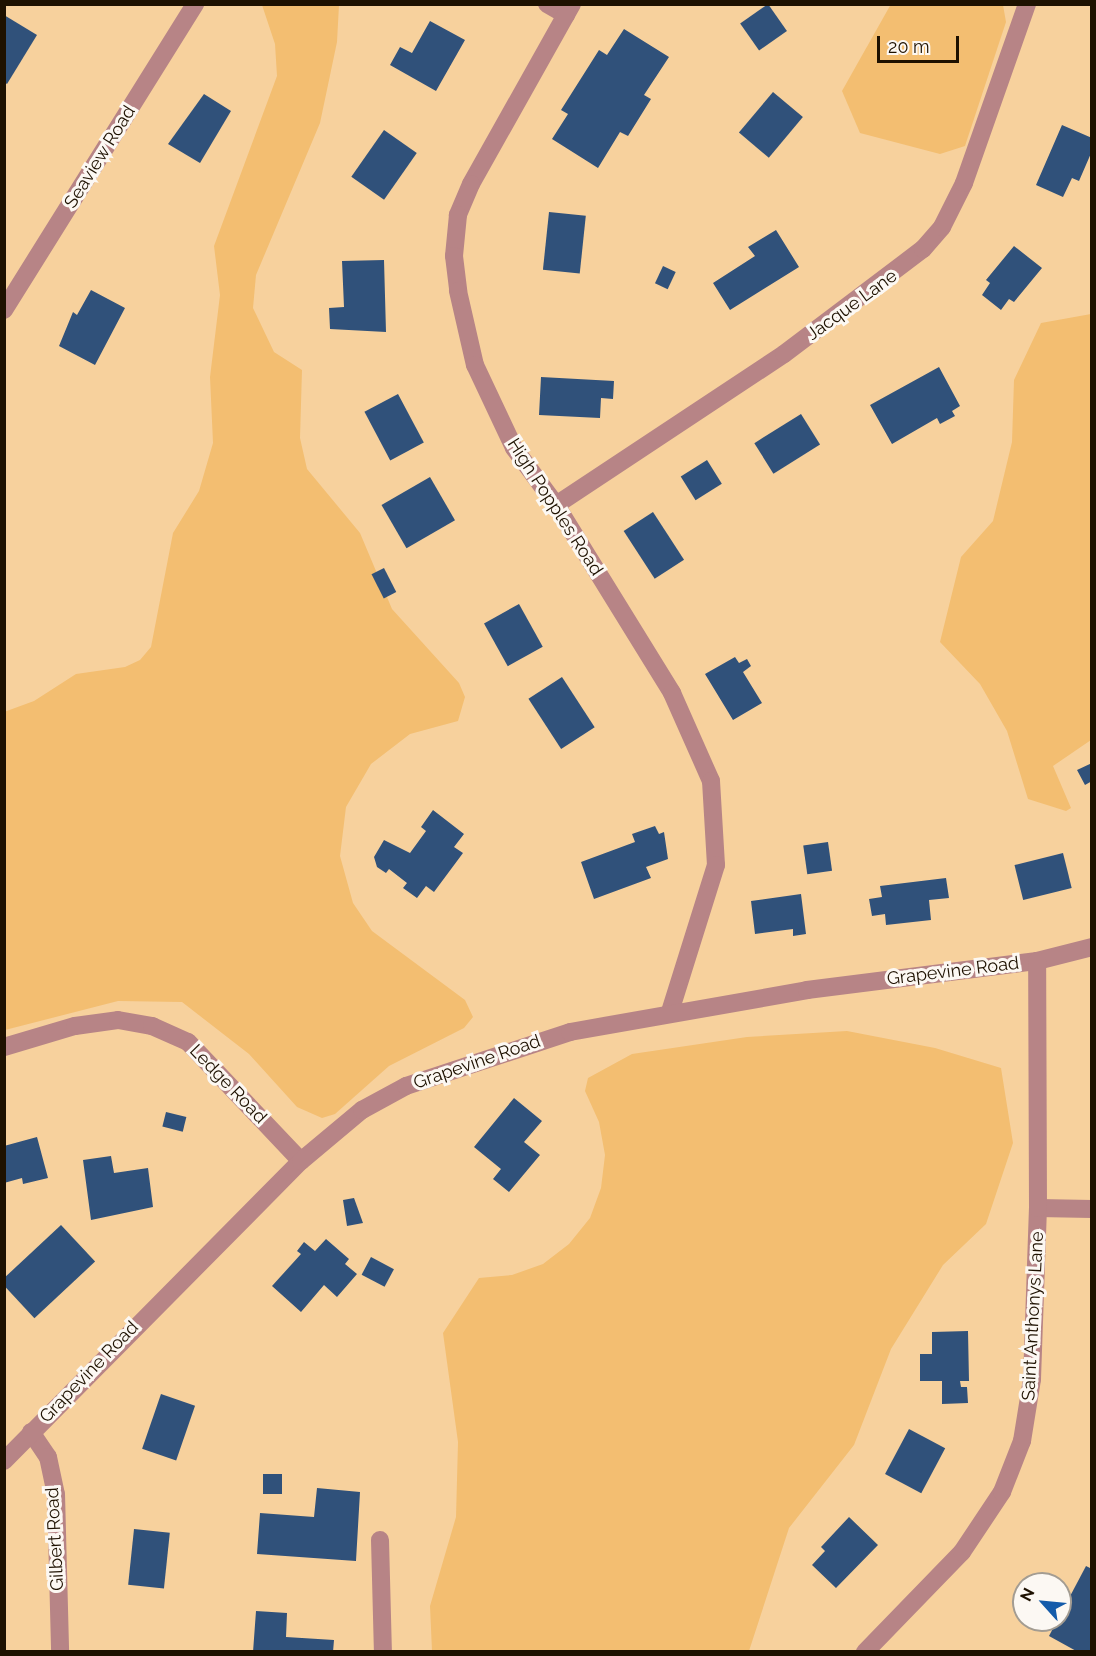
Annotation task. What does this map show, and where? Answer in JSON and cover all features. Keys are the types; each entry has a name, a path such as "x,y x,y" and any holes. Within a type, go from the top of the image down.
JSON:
{"street":[{"name":"Seaview Road","path":"4,310 195,4"},
{"path":"547,4 569,10"},
{"name":"Jacque Lane","path":"556,505 784,354 923,249 942,227 964,183 1027,4"},
{"name":"High Popples Road","path":"569,10 471,184 458,215 454,256 465,333 475,365 514,448 556,505 672,693 711,781 716,865 670,1012"},
{"name":"Grapevine Road","path":"4,1461 301,1161 362,1110 406,1086 561,1034 670,1012 1036,961 1092,947"},
{"name":"Saint Anthonys Lane","path":"866,1652 962,1552 1013,1469 1032,1379 1038,1208 1036,961"},
{"name":"Ledge Road","path":"4,1047 107,1021 152,1026 188,1042 301,1161"},
{"path":"1038,1208 1092,1209"},
{"name":"Gilbert Road","path":"32,1432 48,1457 56,1494 60,1652"},
{"path":"380,1540 383,1652"}],"shaded area":[{"path":"891,4 1003,5 1006,22 965,146 940,154 860,133 842,91"},
{"path":"262,5 339,5 337,42 320,123 256,275 253,308 274,352 302,370 300,438 307,469 360,533 392,609 459,683 465,697 458,721 410,734 371,764 346,807 340,856 353,903 372,931 465,1000 473,1017 464,1028 389,1066 335,1114 322,1118 297,1107 249,1054 182,1002 118,1001 5,1030 4,712 34,701 76,674 125,667 140,660 151,647 173,533 199,491 213,443 210,377 220,295 214,246 277,76 275,44"},
{"path":"1091,314 1091,740 1053,766 1071,808 1066,811 1028,799 1007,731 980,684 940,642 961,557 993,521 1012,442 1014,380 1041,323"},
{"path":"847,1031 935,1048 1001,1068 1013,1143 986,1224 943,1265 891,1349 854,1445 789,1528 749,1651 432,1651 430,1606 456,1517 458,1442 443,1333 479,1278 512,1275 543,1264 569,1244 590,1218 601,1188 605,1155 599,1122 585,1091 588,1078 632,1054 747,1037"}],"building":[{"path":"768,4 787,31 759,51 740,24"},
{"path":"4,15 37,35 7,84 4,82"},
{"path":"430,21 465,40 436,91 390,65 400,47 412,53"},
{"path":"624,29 669,57 644,95 651,99 628,136 620,132 598,168 552,139 568,114 561,110 599,50 607,55"},
{"path":"773,92 803,117 769,158 739,133"},
{"path":"204,94 231,111 200,163 168,144"},
{"path":"1062,125 1092,138 1092,151 1079,181 1072,178 1063,197 1036,185"},
{"path":"384,130 417,153 384,200 351,177"},
{"path":"549,212 586,216 580,274 543,270"},
{"path":"776,230 799,267 730,310 713,283 755,256 748,247"},
{"path":"1014,246 1042,268 1014,302 1009,299 1001,310 982,295 990,283 986,280"},
{"path":"384,260 386,332 330,329 329,308 344,307 342,261"},
{"path":"663,266 676,272 668,289 655,283"},
{"path":"91,290 125,308 95,365 59,346 73,312 77,315"},
{"path":"939,367 960,406 952,411 955,416 940,424 937,418 892,444 870,405"},
{"path":"541,377 614,381 613,399 601,398 600,418 539,415"},
{"path":"398,394 424,443 390,460 364,412"},
{"path":"801,414 820,445 773,474 754,443"},
{"path":"707,460 722,484 696,500 681,476"},
{"path":"430,477 455,520 407,548 382,505"},
{"path":"653,512 684,560 655,579 624,531"},
{"path":"384,568 396,592 384,598 372,574"},
{"path":"519,604 543,647 508,666 484,623"},
{"path":"735,657 739,663 747,659 751,666 743,672 762,703 733,720 705,674"},
{"path":"562,677 595,727 561,749 528,699"},
{"path":"1092,763 1092,781 1085,785 1077,770"},
{"path":"433,810 464,834 454,847 463,853 434,892 426,886 417,898 403,888 407,883 389,869 386,873 377,867 374,857 384,840 410,853 426,831 421,827"},
{"path":"655,826 659,834 664,832 668,859 646,867 651,878 594,899 581,862 635,842 632,834"},
{"path":"828,842 832,871 807,874 803,845"},
{"path":"1063,853 1072,888 1023,900 1014,865"},
{"path":"946,878 949,898 929,900 931,920 886,925 885,914 872,916 869,899 882,897 880,886"},
{"path":"801,894 806,934 793,936 793,929 755,934 751,901"},
{"path":"514,1098 542,1121 524,1142 540,1155 509,1192 493,1179 501,1169 474,1147"},
{"path":"166,1112 186,1117 183,1132 162,1127"},
{"path":"37,1137 48,1178 23,1184 22,1178 4,1183 4,1146"},
{"path":"111,1156 114,1173 148,1168 153,1207 91,1220 83,1160"},
{"path":"354,1198 363,1223 347,1226 343,1200"},
{"path":"61,1225 95,1262 34,1318 4,1286 4,1278"},
{"path":"326,1239 349,1259 345,1264 357,1274 337,1297 324,1285 301,1312 272,1286 301,1254 297,1251 304,1242 315,1251"},
{"path":"371,1257 394,1269 385,1287 362,1275"},
{"path":"968,1331 969,1381 960,1381 961,1387 967,1387 968,1403 942,1404 942,1381 920,1381 920,1354 932,1354 932,1332"},
{"path":"161,1394 195,1406 176,1461 142,1449"},
{"path":"909,1429 945,1448 921,1493 885,1474"},
{"path":"263,1474 282,1474 282,1494 263,1494"},
{"path":"317,1488 360,1492 356,1561 257,1554 260,1513 314,1517"},
{"path":"849,1517 878,1545 836,1588 812,1565 825,1551 821,1547"},
{"path":"134,1529 170,1533 164,1588 128,1585"},
{"path":"1086,1566 1092,1569 1092,1652 1078,1652 1049,1636 1051,1632 1072,1632 1072,1592"},
{"path":"256,1611 287,1613 286,1637 334,1640 333,1652 253,1652"}]}
